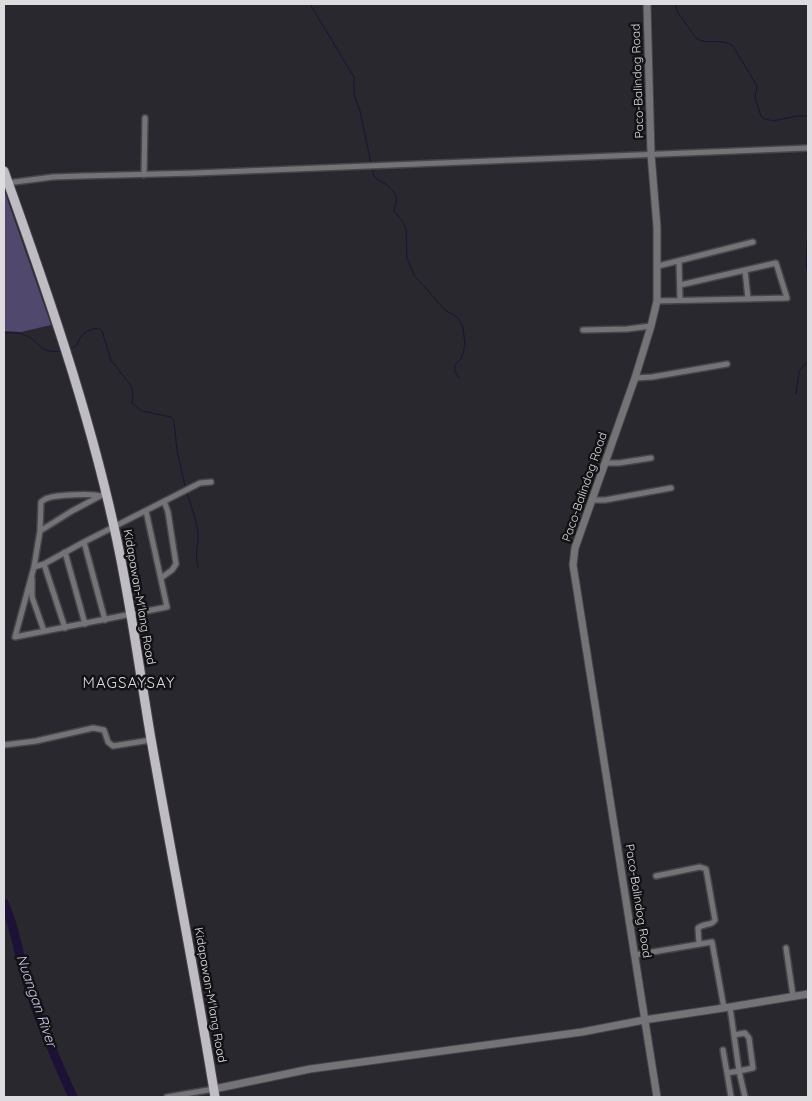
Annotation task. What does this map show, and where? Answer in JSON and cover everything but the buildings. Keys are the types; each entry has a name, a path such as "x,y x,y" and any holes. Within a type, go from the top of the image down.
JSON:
{"main road":[{"name":"Kidapawan-M'lang Road","path":"4,171 6,183 65,346 103,495 114,526 214,1093"}],"street":[{"name":"Paco-Balindog Road","path":"647,4 651,154 657,227 657,301 635,378 575,548 573,566 644,1020 658,1097"},
{"path":"144,175 145,118"},
{"path":"6,183 52,177 144,175 808,148"},
{"path":"658,266 753,242"},
{"path":"679,261 680,300"},
{"path":"657,301 787,298 776,263 680,285"},
{"path":"746,270 748,299"},
{"path":"583,330 627,329 651,326"},
{"path":"635,378 652,377 727,364"},
{"path":"605,463 619,463 651,458"},
{"path":"33,569 200,483 211,482"},
{"path":"592,500 605,500 671,488"},
{"path":"103,495 89,494 45,498 41,502 40,531 33,569 15,637 167,607 146,511"},
{"path":"40,531 72,510 103,495"},
{"path":"161,578 172,570 176,564 168,512 164,501"},
{"path":"84,542 105,620"},
{"path":"66,552 85,624"},
{"path":"44,564 64,628"},
{"path":"33,569 32,597 44,631"},
{"path":"4,745 36,741 93,728 104,730 108,742 113,746 151,740"},
{"path":"656,876 700,867 706,869 715,920 712,924 698,928 699,944"},
{"path":"635,955 710,942 712,944 734,1034 745,1097"},
{"path":"786,948 793,996"},
{"path":"167,1097 214,1093 310,1069 582,1032 644,1020 808,994"},
{"path":"727,1073 753,1068 747,1034 734,1034"},
{"path":"722,1050 731,1097"}],"shaded area":[{"path":"4,190 51,325 21,332 4,331"}],"waterway":[{"path":"310,4 354,77 354,94 360,111 371,163"},
{"path":"676,4 677,11 696,38 705,41 724,42 733,46 757,86 755,98 761,116 773,121 797,116 808,116"},
{"path":"372,168 374,177 388,186 395,194 394,211 406,229 407,258 414,275 444,309 458,318 463,327 465,345 462,357 455,365 455,371 459,378"},
{"path":"808,224 806,266 808,275"},
{"path":"72,348 77,345 82,335 87,331 98,328 102,331 111,360 131,386 133,393 132,403 142,411 171,417 174,421 177,450 185,486"},
{"path":"4,333 23,334 48,351 61,351"},
{"path":"796,394 799,372 808,360"},
{"path":"187,493 198,532 196,558 198,567"},
{"name":"Nuangan River","path":"4,903 11,921 35,1007 73,1097"}],"district":[{"name":"MAGSAYSAY","path":"129,683"}]}
